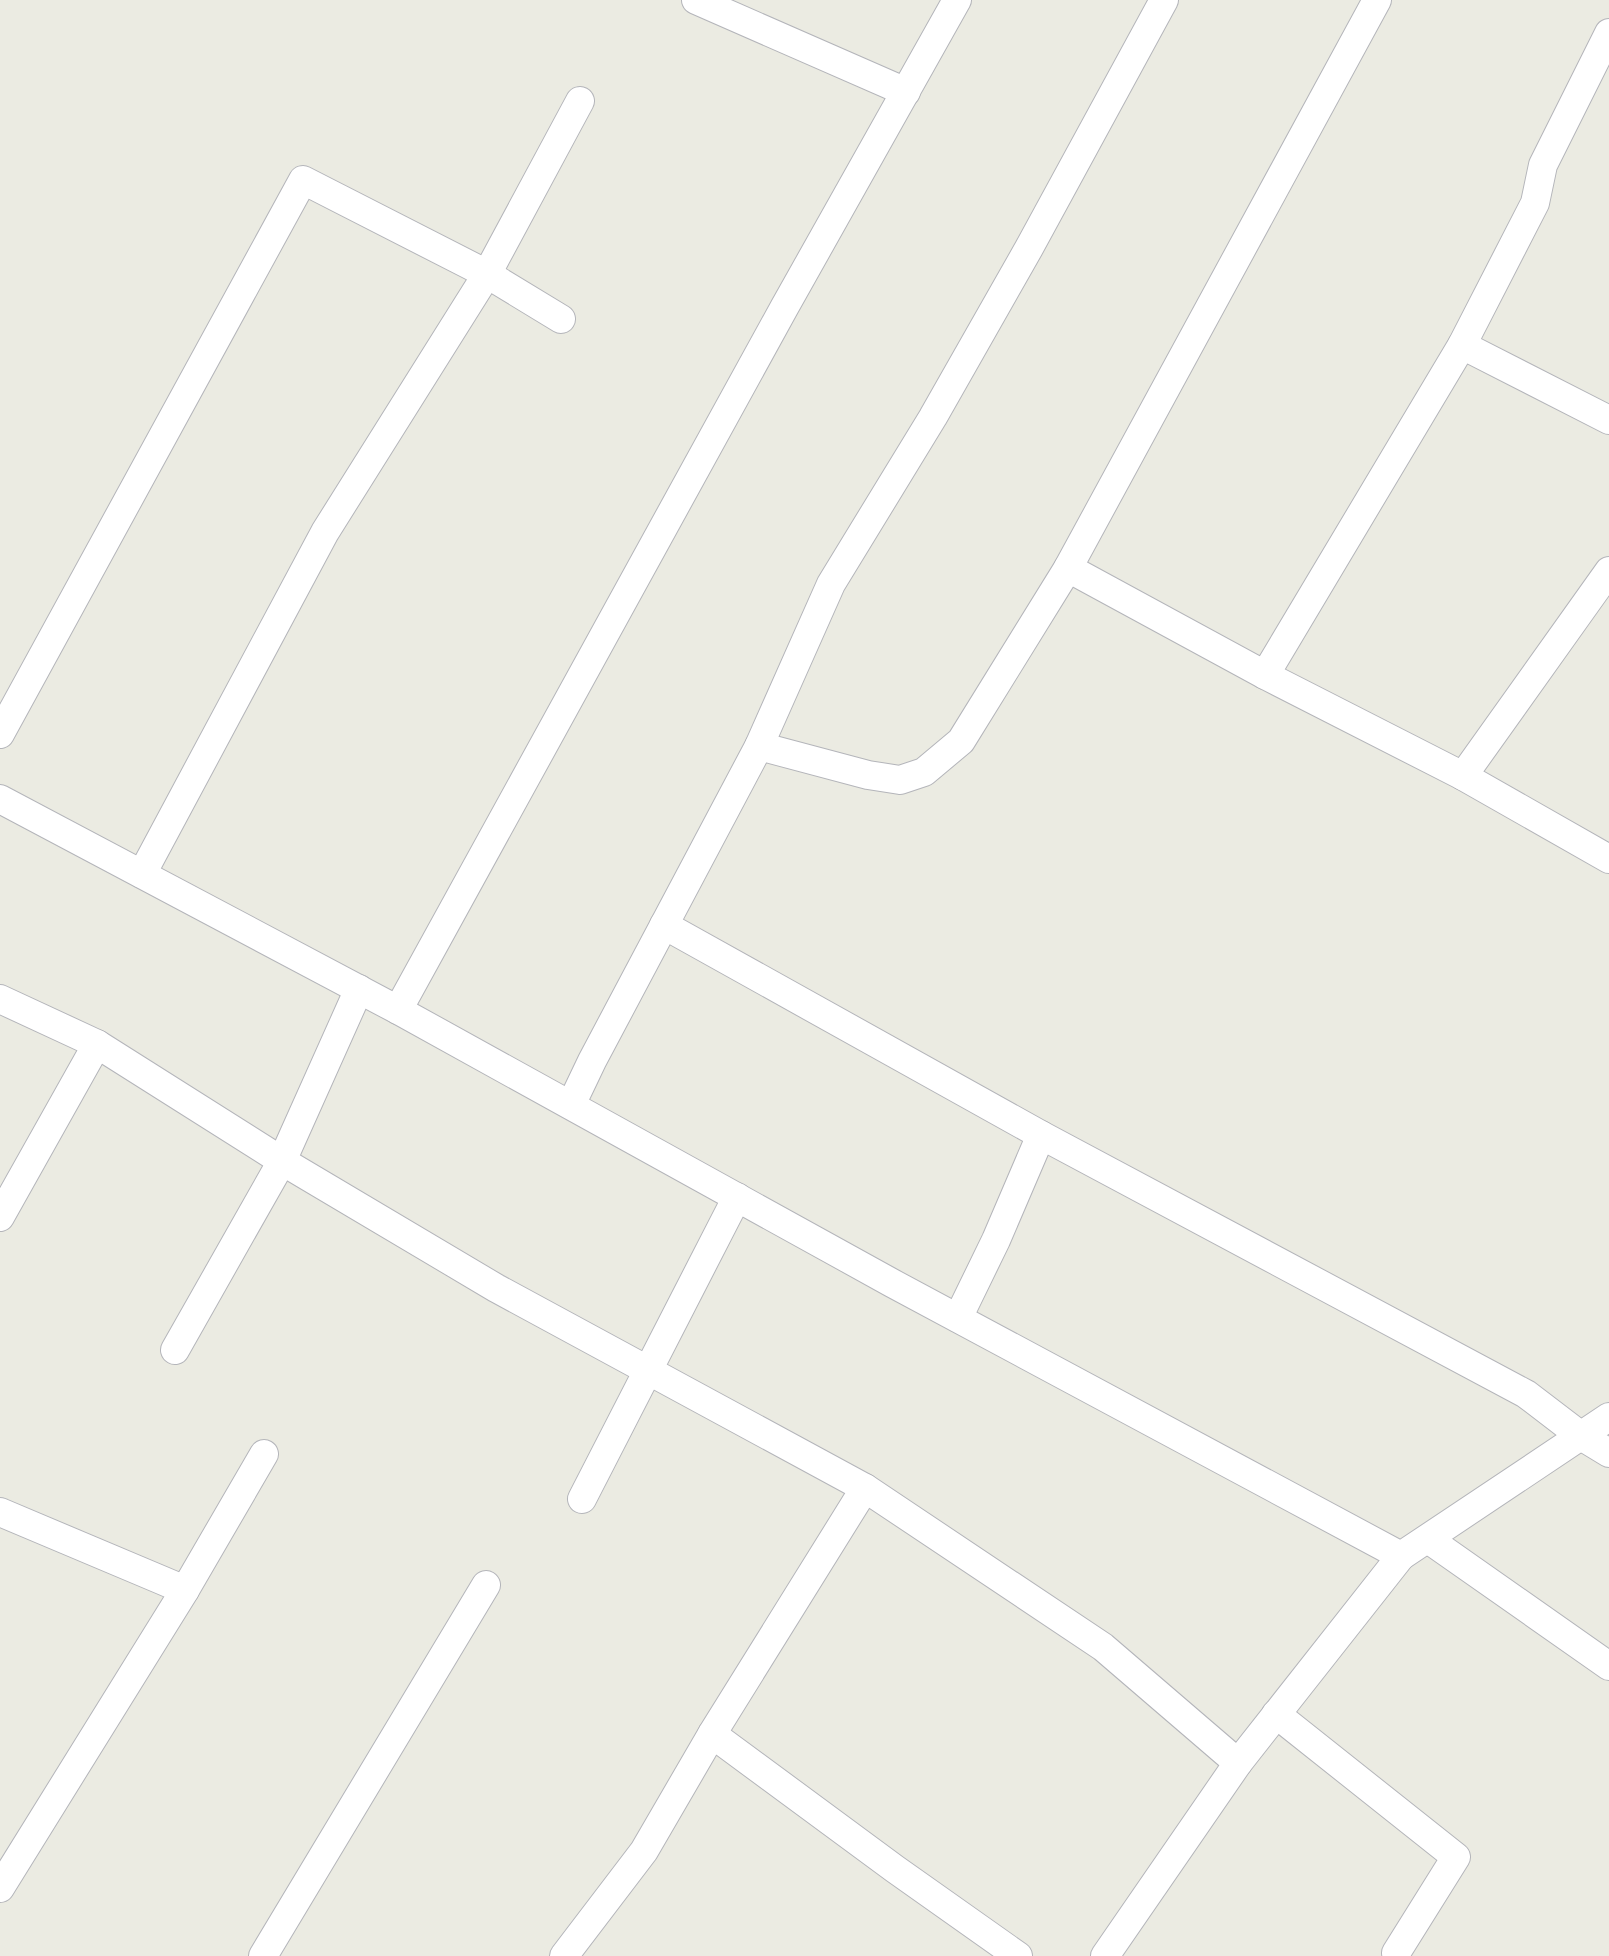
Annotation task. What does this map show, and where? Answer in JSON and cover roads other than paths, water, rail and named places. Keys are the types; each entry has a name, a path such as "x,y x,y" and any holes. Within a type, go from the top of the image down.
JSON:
{"street":[{"path":"696,0 906,92"},
{"path":"398,1010 784,308 958,0"},
{"path":"571,1105 758,746 831,584 938,409 1030,248 1164,0"},
{"path":"758,746 868,775 900,780 924,772 961,741 1068,568 1377,0"},
{"path":"1264,676 1462,345 1535,203 1543,166 1609,33"},
{"path":"142,874 325,532 487,274 580,101"},
{"path":"0,734 303,180 487,274 560,319"},
{"path":"1462,345 1609,420"},
{"path":"1068,568 1264,676 1463,776 1609,858"},
{"path":"1463,776 1609,571"},
{"path":"0,800 398,1010 958,1318 1401,1556"},
{"path":"664,925 1041,1135 1526,1394 1580,1436 1609,1453"},
{"path":"175,1350 282,1161 359,989"},
{"path":"0,999 97,1044 282,1161 496,1288 865,1488 1103,1647 1238,1763"},
{"path":"0,1217 97,1044"},
{"path":"958,1318 996,1240 1041,1135"},
{"path":"582,1499 737,1197"},
{"path":"1106,1956 1238,1763 1401,1556 1609,1417"},
{"path":"0,1888 185,1590 264,1454"},
{"path":"564,1956 644,1851 712,1734 865,1488"},
{"path":"0,1512 185,1590"},
{"path":"1428,1539 1609,1666"},
{"path":"263,1956 486,1584"},
{"path":"1276,1714 1456,1857 1396,1953"},
{"path":"712,1734 895,1869 1018,1956"}]}
